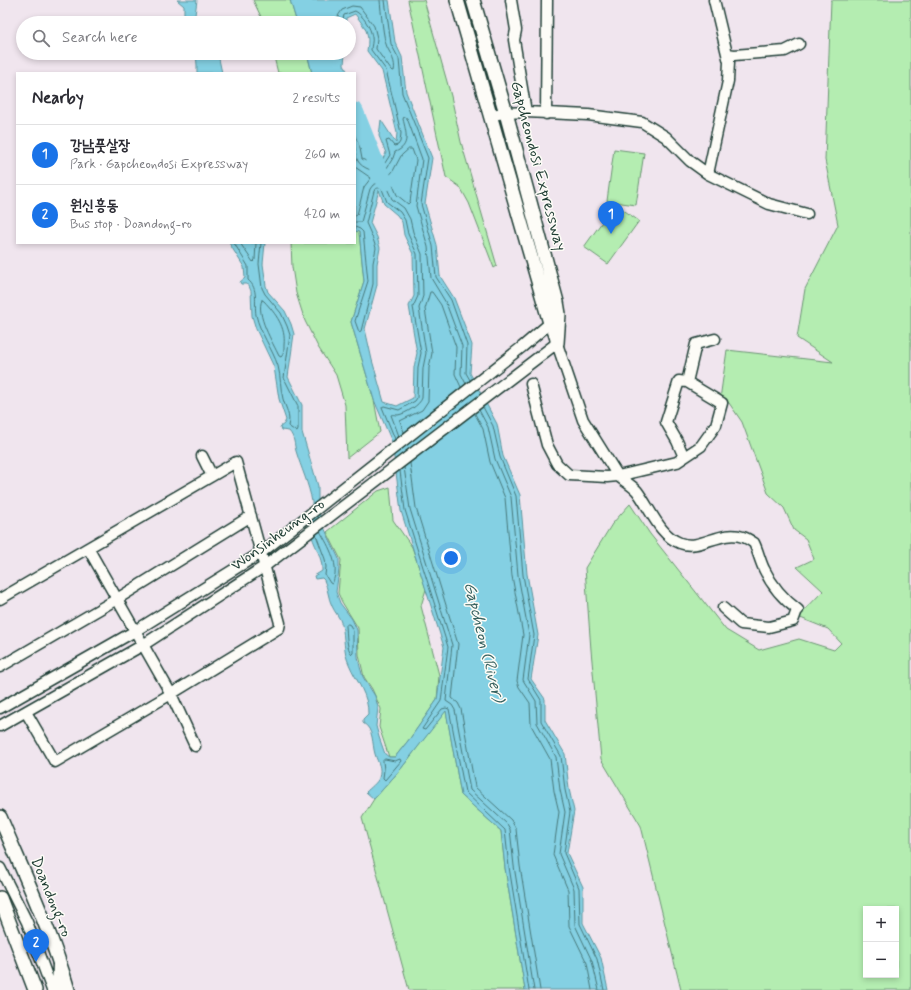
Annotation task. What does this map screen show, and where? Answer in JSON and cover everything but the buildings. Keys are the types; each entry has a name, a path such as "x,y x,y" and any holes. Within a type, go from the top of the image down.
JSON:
{"main road":[{"name":"Gapcheondosi Expressway","path":"456,0 550,323"},
{"name":"Gapcheondosi Expressway","path":"473,0 506,113 557,302 559,314 557,343"},
{"name":"Doandong-ro","path":"0,817 45,924 68,990"},
{"path":"0,898 35,990"}],"street":[{"path":"511,0 516,30 514,40 526,112"},
{"path":"542,0 546,16"},
{"path":"546,114 547,0"},
{"path":"708,174 728,82 728,54 714,0"},
{"path":"728,54 734,55 785,51 799,44"},
{"path":"490,115 526,112 588,115 642,122 666,137 690,161 708,174 769,204 807,214"},
{"path":"550,323 583,420 618,476 636,490 668,537 681,544 692,545 721,536 732,535 743,537 754,543 771,583 784,599 798,610 794,621 769,627 741,624 722,608"},
{"name":"Wonsinheung-ro","path":"0,708 135,631 262,552 522,347 550,323"},
{"path":"687,382 696,344 715,339"},
{"name":"Wonsinheung-ro","path":"0,726 143,645 266,566 557,343"},
{"path":"531,384 547,445 557,464 569,475 607,477 618,476 680,460 701,446 716,425 722,403 687,382 679,380 666,422 677,441 680,460"},
{"path":"202,456 212,476"},
{"path":"0,599 236,462 266,566 280,623 279,628 55,762 26,712"},
{"path":"0,667 117,599 252,516"},
{"path":"88,548 171,694 195,746"},
{"path":"0,868 26,922 52,990"},
{"path":"57,990 58,960"}],"green space":[{"path":"253,0 290,0 295,16 261,16"},
{"path":"408,0 424,0 451,96 461,142 497,266 494,268 469,203 460,187 446,177"},
{"path":"831,0 911,0 911,990 681,990 641,826 601,759 585,568 612,524 630,504 650,534 726,630 759,650 799,639 834,650 841,643 828,629 798,617 823,591 797,567 814,559 806,539 794,530 784,508 768,493 742,422 729,403 720,399 727,350 833,362 797,338 805,289 838,225 825,160"},
{"path":"275,60 309,60 312,72 278,72"},
{"path":"614,149 644,153 636,205 607,201"},
{"path":"615,204 639,221 608,264 584,247"},
{"path":"356,231 359,232 364,281 351,322 374,400 380,432 347,458 345,405 336,375 318,347 305,321 296,293 292,267 291,244 356,244"},
{"path":"390,487 393,520 412,547 426,589 421,606 439,675 437,700 395,757 389,757 379,727 381,709 372,689 364,677 359,655 358,628 338,593 341,560 327,532 378,491"},
{"path":"446,710 461,795 501,831 505,868 525,990 409,990 362,818 374,799 400,770"}],"water":[{"path":"177,0 197,0 195,16 184,16 184,6"},
{"path":"290,0 389,0 395,42 402,57 406,92 432,158 425,204 437,245 440,276 454,298 472,345 470,373 497,424 503,456 520,495 527,574 538,635 531,679 545,699 545,720 565,754 569,789 574,811 567,853 583,887 583,923 601,958 608,990 525,990 505,868 501,831 461,795 446,711 400,770 374,799 366,792 378,780 380,771 371,733 367,726 363,723 363,720 368,715 368,708 362,688 347,659 342,625 331,603 324,580 322,578 315,579 314,576 322,571 322,566 310,530 312,505 311,495 292,436 289,431 281,430 280,427 286,420 279,399 274,367 256,329 252,316 251,291 249,286 246,284 241,284 240,282 245,278 244,267 230,244 265,244 263,264 266,286 268,292 285,311 291,324 294,334 288,377 302,405 302,432 318,486 318,506 321,521 339,559 336,592 340,603 352,619 357,630 360,667 363,677 375,696 378,707 376,726 385,754 389,757 395,757 437,700 444,647 401,511 392,442 374,400 351,322 364,281 359,232 356,231 356,129 363,141 365,157 380,164 386,153 379,136 381,120 396,143 397,133 382,71 367,51 368,39 366,31 355,14 350,16 295,16","holes":["379,190 384,204 397,215 402,222 404,235 413,254 414,296 409,306 417,353 414,367 413,398 397,406 384,402 365,329 377,285 377,264 380,248 377,237 370,223"]},
{"path":"197,60 219,60 222,72 197,72"},
{"path":"309,60 344,60 344,65 348,72 312,72"}],"waterway":[{"name":"Gapcheon (River)","path":"356,114 376,164 385,182"}],"place":[{"name":"강남풋살장","path":"611,234"},
{"name":"원신흥동","path":"36,962"}]}
